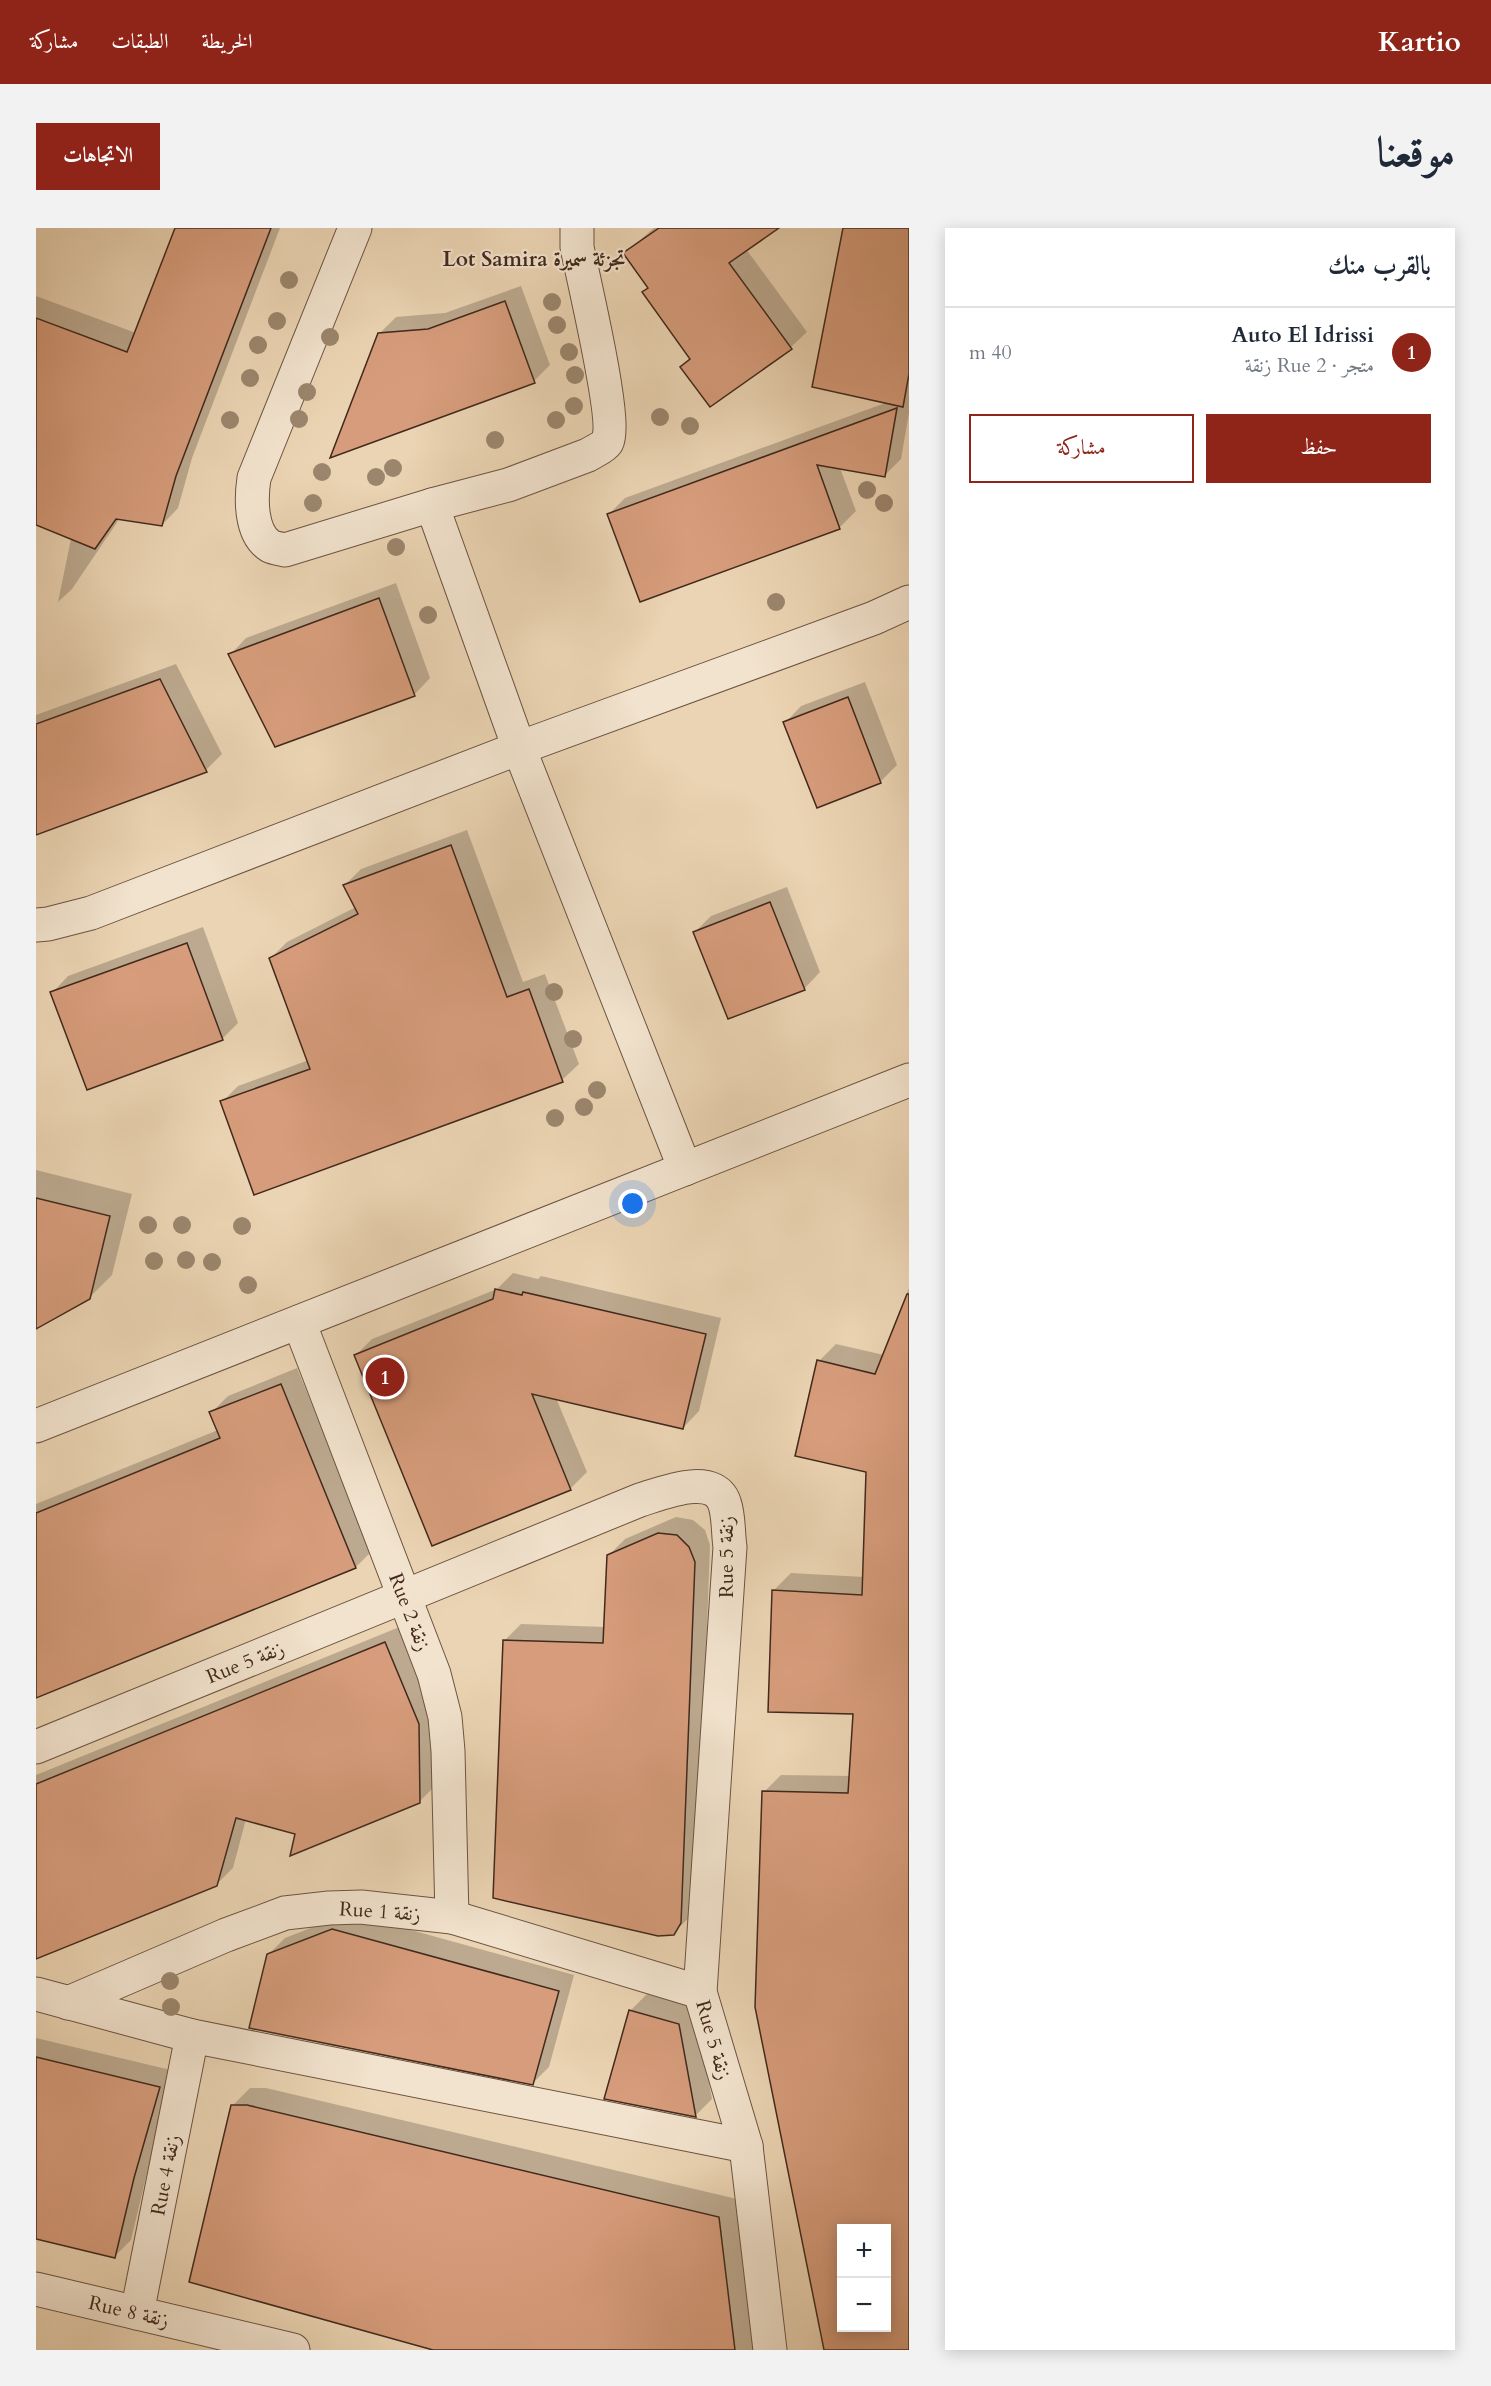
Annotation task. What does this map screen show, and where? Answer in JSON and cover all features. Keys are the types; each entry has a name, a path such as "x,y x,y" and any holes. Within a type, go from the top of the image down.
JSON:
{"street":[{"path":"355,228 254,478 252,510 258,530 270,546 290,550 432,505 508,485 588,454 607,442 610,430 607,399 577,247 577,228"},
{"path":"432,505 519,748 685,1169"},
{"path":"36,925 91,913 519,748 874,618 909,602"},
{"path":"36,1426 909,1080"},
{"name":"Rue 2 زنقة","path":"299,1322 434,1674 445,1717 450,1789 452,1917"},
{"name":"Rue 5 زنقة","path":"36,1748 640,1500 700,1486 720,1493 726,1505 729,1547 700,1992 746,2146 770,2350"},
{"name":"Rue 1 زنقة","path":"68,2003 226,1935 285,1913 361,1907 452,1917 700,1992"},
{"path":"36,1994 192,2036 746,2146"},
{"name":"Rue 4 زنقة","path":"137,2313 192,2036"},
{"name":"Rue 8 زنقة","path":"36,2289 293,2350"}],"building":[{"path":"175,228 271,228 176,476 162,526 116,519 95,549 36,525 36,318 127,352"},
{"path":"659,228 779,228 729,263 792,349 710,407 680,367 690,359 642,292 648,288 623,253"},
{"path":"843,228 909,228 909,374 903,407 812,387"},
{"path":"505,301 535,383 330,458 378,333 428,329"},
{"path":"897,408 885,477 817,465 840,529 640,602 607,514"},
{"path":"379,598 415,696 275,747 228,654"},
{"path":"160,679 207,772 36,835 36,724"},
{"path":"848,697 881,783 817,808 783,722"},
{"path":"451,845 507,997 529,989 563,1082 254,1195 220,1101 310,1069 269,958 358,914 343,885"},
{"path":"770,902 805,990 728,1019 693,932"},
{"path":"187,943 223,1040 87,1090 50,992"},
{"path":"36,1198 110,1216 90,1299 36,1329"},
{"path":"495,1289 522,1295 523,1292 706,1334 683,1429 532,1394 571,1490 432,1546 354,1355 493,1299"},
{"path":"907,1294 909,1294 909,2350 824,2350 755,2007 762,1791 848,1793 853,1714 768,1712 772,1590 862,1595 866,1472 795,1456 817,1360 875,1374"},
{"path":"281,1384 356,1568 36,1698 36,1513 220,1438 209,1412"},
{"path":"658,1533 677,1535 689,1547 695,1562 681,1923 674,1935 658,1936 493,1898 503,1640 603,1643 607,1555"},
{"path":"385,1642 419,1724 420,1803 290,1856 295,1834 236,1818 217,1886 36,1959 36,1784"},
{"path":"332,1929 559,1991 533,2085 249,2028 267,1954"},
{"path":"629,2010 679,2024 696,2117 604,2099"},
{"path":"36,2057 160,2087 134,2178 115,2258 36,2239"},
{"path":"231,2105 247,2105 719,2217 735,2350 433,2350 189,2282"}],"place":[{"name":"Auto El Idrissi","path":"385,1377"}],"district":[{"name":"Lot Samira تجزئة سميرة","path":"534,259"}]}
